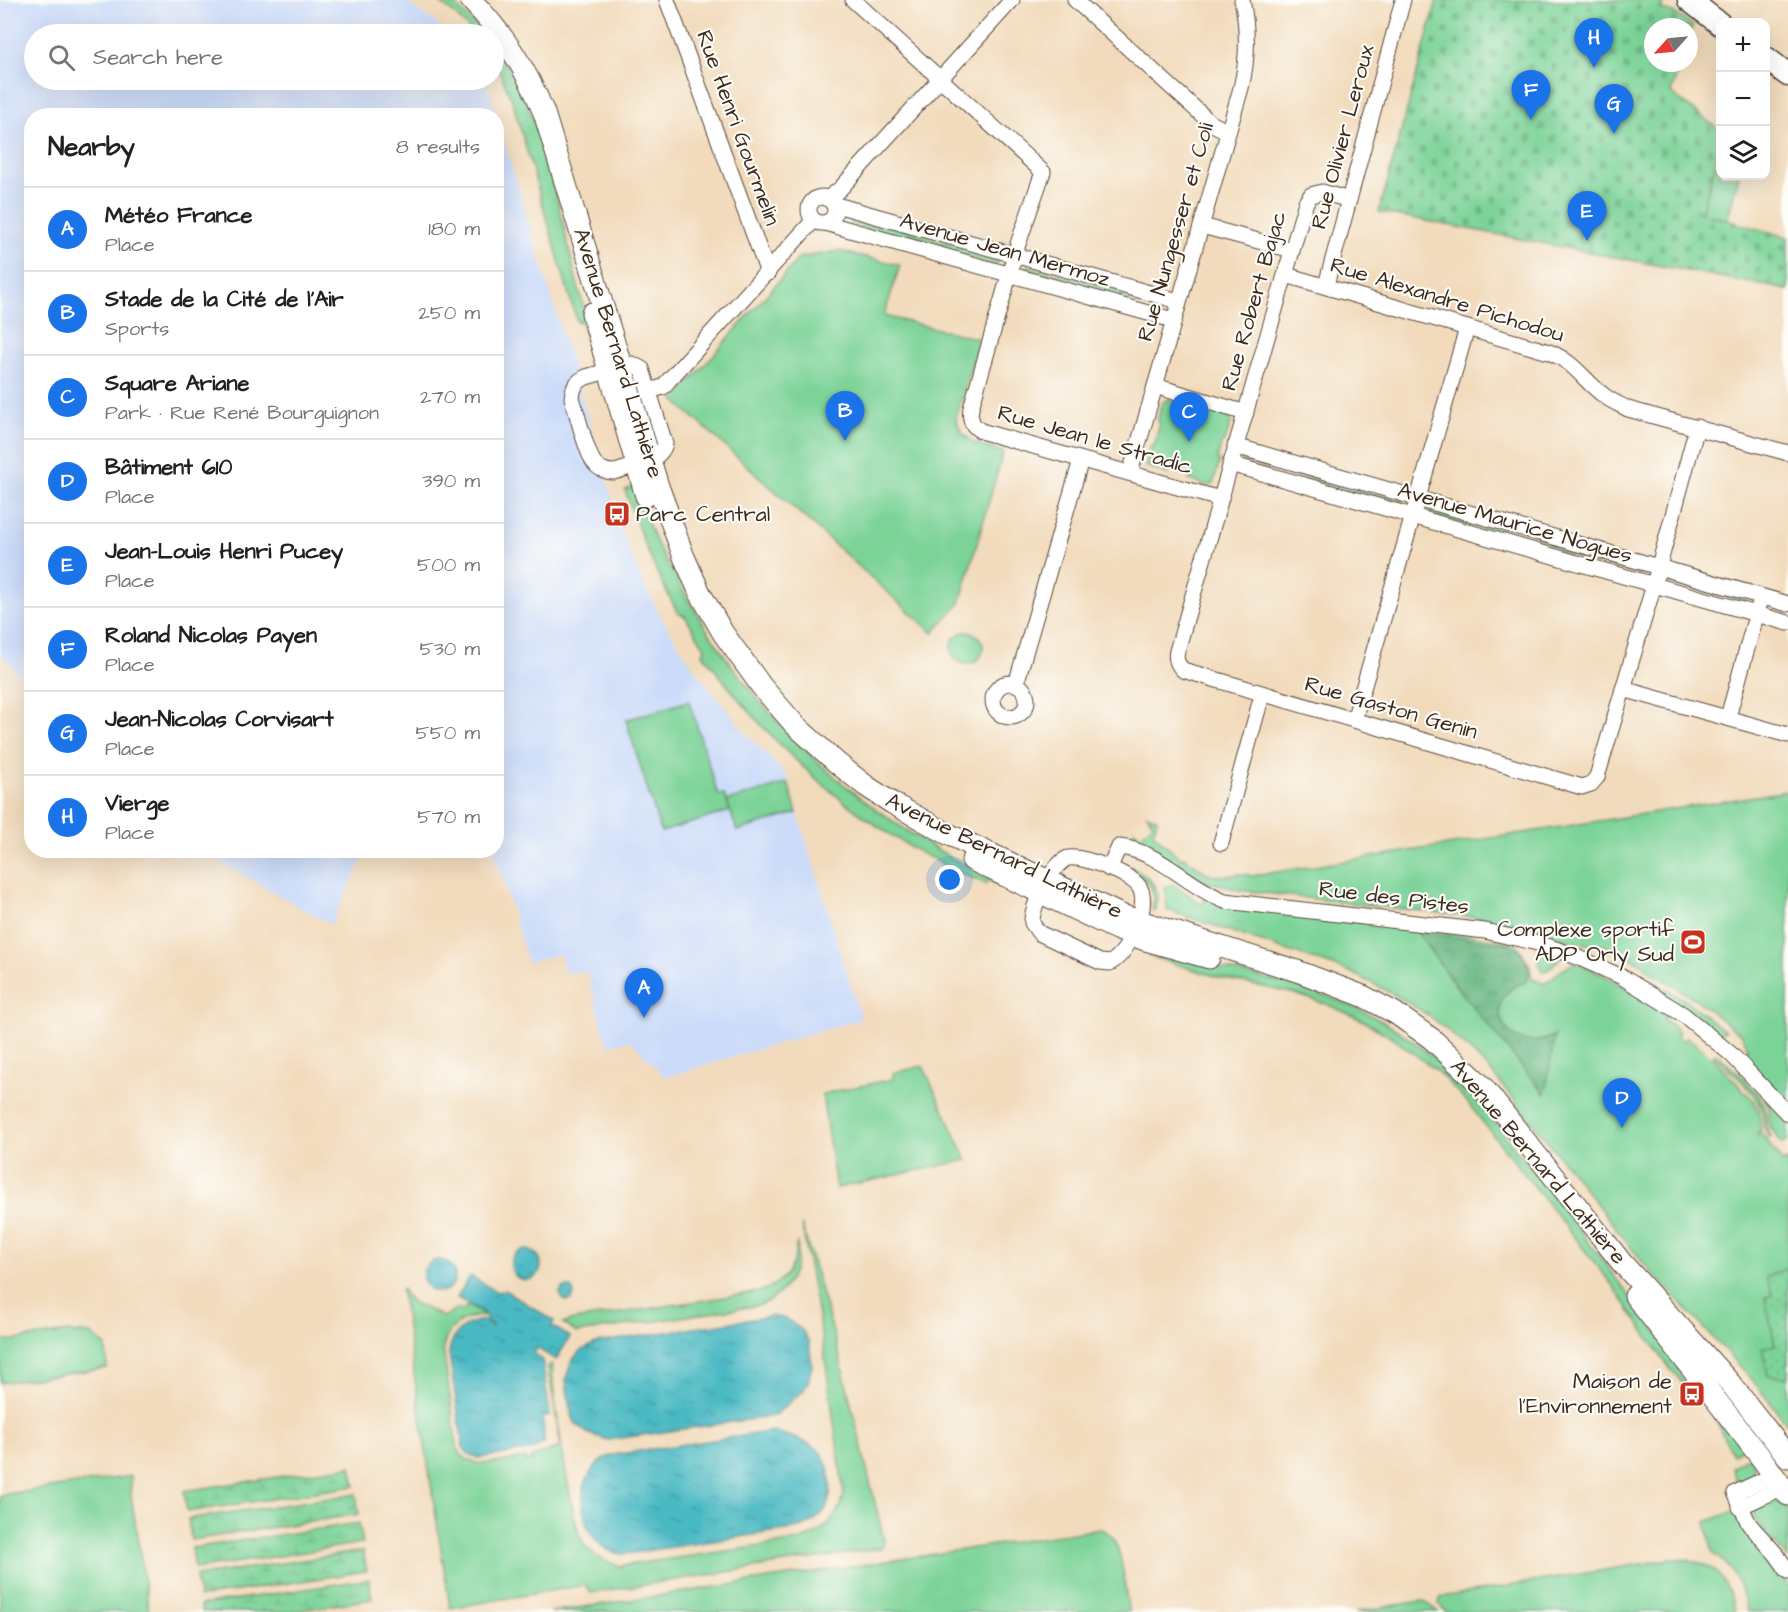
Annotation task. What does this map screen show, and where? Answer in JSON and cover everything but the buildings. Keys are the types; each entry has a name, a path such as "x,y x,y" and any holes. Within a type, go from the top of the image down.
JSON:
{"main road":[{"name":"Avenue Bernard Lathière","path":"456,0 480,24"},
{"name":"Avenue Bernard Lathière","path":"471,0 493,24"},
{"path":"1689,0 1716,21"},
{"name":"Avenue Bernard Lathière","path":"504,38 524,67 544,113 615,368"},
{"name":"Avenue Bernard Lathière","path":"504,54 520,77 534,110 644,463 700,593 745,665 795,725 837,763 892,803 1044,887 1136,929 1329,992 1377,1014 1424,1044 1462,1079 1490,1112 1782,1486"},
{"path":"1770,61 1788,75"},
{"name":"Avenue Bernard Lathière","path":"1136,929 1331,983 1363,996 1395,1013 1432,1038 1482,1086 1622,1263 1731,1384 1788,1457"}],"street":[{"name":"Rue Henri Gourmelin","path":"667,0 768,273"},
{"path":"853,0 940,79"},
{"path":"830,202 1012,0"},
{"path":"1075,0 1211,123 1228,132"},
{"name":"Rue Nungesser et Coli","path":"1131,474 1178,301 1202,226 1244,76 1246,25 1242,0"},
{"name":"Rue Olivier Leroux","path":"1326,285 1403,0"},
{"name":"Rue Jean le Stradic","path":"940,79 1043,172 1010,273 971,408 971,419 978,430 1220,499"},
{"name":"Rue Robert Bajac","path":"1180,667 1175,657 1287,275 1306,202 1311,195 1322,192 1349,200"},
{"path":"820,221 810,213 811,205 820,198 830,202"},
{"path":"649,391 663,387 768,273 820,221 834,216 830,202"},
{"name":"Avenue Jean Mermoz","path":"830,202 1178,301"},
{"name":"Avenue Jean Mermoz","path":"820,221 1173,320"},
{"path":"1202,226 1292,250"},
{"name":"Rue Alexandre Pichodou","path":"1287,275 1563,357 1606,397 1628,409 1788,453"},
{"path":"1354,720 1467,328"},
{"path":"632,364 642,369 649,391 665,444 659,454 644,463 613,472 595,465 575,408 573,391 579,380 632,364"},
{"path":"1155,386 1246,413"},
{"path":"1697,427 1623,688 1788,735"},
{"name":"Avenue Maurice Nogues","path":"1235,446 1788,604"},
{"path":"1017,684 1081,460"},
{"name":"Avenue Maurice Nogues","path":"1230,464 1788,623"},
{"path":"1728,717 1761,597"},
{"name":"Rue Gaston Genin","path":"1180,667 1187,672 1582,787 1591,784 1597,777 1623,688"},
{"path":"1221,843 1262,694"},
{"name":"Rue des Pistes","path":"1109,869 1119,848 1127,848 1151,857 1206,893 1225,901 1485,931 1551,947 1622,977 1684,1015 1732,1055 1788,1114"},
{"path":"1068,858 1082,858 1109,869 1130,879 1140,888 1143,901 1136,929 1125,950 1115,960 1107,963 1100,962 1036,930 1031,919 1054,867 1068,858"},
{"path":"1782,1486 1737,1500 1749,1524 1788,1571"}],"shaded area":[{"path":"0,0 403,0 437,24 24,24 24,90 488,90 494,108 24,108 24,680 0,654"},
{"path":"504,141 623,534 646,589 664,622 696,671 747,735 786,775 861,1019 665,1077 630,1040 608,1046 587,973 578,971 566,974 560,954 528,963 496,858 504,858"},
{"path":"213,858 363,858 331,925"}],"green space":[{"path":"436,0 450,0 475,24 465,24"},
{"path":"1437,0 1658,0 1664,4 1662,10 1682,18 1644,18 1644,72 1677,72 1671,93 1716,127 1716,161 1701,213 1788,237 1788,290 1379,212"},
{"path":"504,61 519,85 533,119 557,198 596,350 590,351 581,321 577,322 512,100 504,82"},
{"path":"1716,165 1716,180 1738,180 1727,220 1701,213"},
{"path":"853,214 999,258 996,265 850,224"},
{"path":"839,251 900,265 884,316 979,339 956,419 968,438 980,445 1003,452 960,603 933,633 674,400 799,258"},
{"path":"1027,265 1169,305 1170,310 1168,312 1025,271"},
{"path":"1168,399 1207,414 1209,411 1230,417 1231,423 1225,442 1222,442 1217,460 1220,461 1213,484 1208,486 1189,480 1190,476 1170,470 1168,474 1146,466 1150,446 1154,447 1162,403"},
{"path":"1243,456 1403,501 1401,506 1244,461"},
{"path":"635,486 665,560 713,639 771,715 803,748 875,808 914,836 979,873 1018,891 1017,893 988,880 986,884 958,871 912,848 883,830 828,789 754,717 703,654 705,648 685,616 679,614 663,584 625,490"},
{"path":"1431,508 1643,569 1642,575 1429,515"},
{"path":"1672,577 1747,600 1746,603 1670,583"},
{"path":"967,632 979,636 983,648 979,660 967,664 955,660 951,648 955,636"},
{"path":"689,701 718,795 724,794 730,811 661,832 626,720"},
{"path":"788,783 797,813 737,831 727,801"},
{"name":"Complexe sportif ADP Orly Sud","path":"1788,791 1788,1106 1745,1058 1748,1048 1740,1032 1694,998 1650,972 1643,964 1604,946 1575,943 1522,926 1481,918 1238,890 1214,883 1209,884 1206,881 1203,884 1139,845 1133,835 1134,830 1141,836 1153,823 1147,814 1158,819 1153,833 1181,859 1183,857 1213,875 1252,876"},
{"path":"1121,863 1144,874 1152,883 1157,895 1156,910 1153,912 1151,887 1144,879 1123,867"},
{"path":"1168,885 1174,885 1202,904 1206,899 1516,943 1530,965 1531,977 1544,984 1575,962 1650,1000 1666,1016 1664,1019 1679,1031 1677,1035 1684,1041 1687,1037 1712,1057 1754,1101 1759,1110 1761,1130 1758,1136 1762,1133 1782,1162 1788,1161 1788,1425 1750,1377 1645,1265 1512,1097 1487,1067 1461,1042 1431,1017 1401,998 1348,971 1167,910 1165,888"},
{"path":"1417,932 1509,944 1521,952 1530,970 1526,982 1510,990 1502,1000 1500,1012 1503,1024 1511,1034 1523,1040 1538,1041 1555,1035 1545,1095 1452,981"},
{"path":"1151,948 1204,964 1298,987 1340,1001 1380,1020 1405,1035 1428,1053 1469,1093 1506,1137 1744,1446 1733,1455 1713,1415 1688,1382 1684,1385 1667,1365 1613,1286 1467,1102 1436,1070 1391,1037 1360,1019 1326,1004 1295,994 1218,977 1149,956"},
{"path":"1536,949 1561,957 1548,970 1543,971 1540,968"},
{"path":"1648,978 1688,1002 1725,1031 1718,1035 1664,995"},
{"path":"1716,1053 1749,1084 1760,1098 1764,1105 1770,1137 1764,1127 1763,1111 1757,1100 1740,1079 1713,1055"},
{"path":"923,1066 967,1160 836,1188 822,1094 893,1079 893,1073"},
{"path":"1764,1097 1782,1118 1788,1121 1788,1140 1782,1144 1770,1126 1769,1108"},
{"path":"802,1225 838,1350 884,1540 882,1548 591,1593 585,1585 450,1608 401,1288 410,1301 444,1317 456,1309 464,1310 467,1305 483,1314 483,1316 468,1318 452,1329 443,1348 457,1447 469,1460 477,1463 497,1463 526,1458 526,1462 532,1461 532,1457 561,1447 548,1367 551,1364 553,1366 558,1425 573,1510 582,1541 598,1557 620,1566 798,1541 815,1534 828,1524 837,1512 844,1495 824,1350"},
{"path":"797,1243 798,1253 790,1280 777,1295 761,1305 577,1333 563,1324 574,1320 758,1292 775,1284 788,1272 794,1259"},
{"path":"1788,1268 1788,1378 1768,1375 1762,1348 1775,1345 1765,1298 1773,1295 1766,1277"},
{"path":"68,1332 91,1334 106,1346 107,1368 0,1383 0,1342"},
{"path":"1751,1455 1754,1466 1753,1474 1738,1486 1732,1467"},
{"path":"351,1466 355,1486 187,1512 184,1491"},
{"path":"131,1476 131,1495 149,1612 0,1612 0,1495"},
{"path":"356,1494 359,1514 191,1540 188,1519"},
{"path":"1772,1499 1782,1502 1788,1508 1788,1559 1754,1519 1756,1506"},
{"path":"1732,1512 1746,1532 1775,1563 1785,1580 1788,1586 1788,1612 1747,1612 1743,1595 1733,1572 1713,1554 1706,1522"},
{"path":"359,1523 363,1543 195,1569 192,1548"},
{"path":"1100,1529 1115,1542 1119,1553 1129,1612 550,1612"},
{"path":"363,1551 367,1571 199,1597 196,1576"},
{"path":"1671,1559 1696,1562 1715,1571 1727,1588 1735,1612 1445,1612 1439,1604 1442,1597"},
{"path":"369,1579 372,1599 290,1612 202,1612 201,1605"},
{"path":"1421,1601 1438,1612 1355,1612"}],"water":[{"path":"526,1250 532,1251 540,1259 540,1271 532,1279 526,1280 520,1279 512,1271 511,1265 512,1259 520,1251"},
{"path":"439,1260 450,1265 455,1276 450,1287 439,1292 428,1287 423,1276 428,1265"},
{"path":"470,1276 497,1292 505,1290 554,1321 552,1326 570,1337 556,1360 537,1348 534,1353 542,1359 550,1415 543,1416 544,1443 532,1450 478,1458 470,1456 463,1447 449,1354 450,1347 455,1335 464,1327 484,1320 491,1327 493,1325 487,1322 485,1314 457,1298"},
{"path":"564,1287 570,1287 574,1294 570,1301 564,1301 560,1297 560,1291"},
{"path":"772,1316 786,1319 803,1331 809,1343 812,1365 808,1383 803,1391 774,1416 608,1440 587,1433 576,1424 569,1404 566,1380 571,1362 580,1351 596,1343"},
{"path":"774,1431 802,1440 820,1452 826,1462 831,1488 828,1503 821,1515 808,1524 799,1528 626,1554 608,1550 589,1530 584,1516 584,1487 590,1474 599,1463 612,1455"}],"place":[{"name":"Vierge","path":"1594,68"},
{"name":"Roland Nicolas Payen","path":"1531,120"},
{"name":"Jean-Nicolas Corvisart","path":"1614,134"},
{"name":"Jean-Louis Henri Pucey","path":"1587,241"},
{"name":"Stade de la Cité de l'Air","path":"845,441"},
{"name":"Square Ariane","path":"1189,442"},
{"name":"Parc Central","path":"617,514"},
{"name":"Complexe sportif ADP Orly Sud","path":"1693,942"},
{"name":"Météo France","path":"644,1018"},
{"name":"Bâtiment 610","path":"1622,1128"},
{"name":"Maison de l'Environnement","path":"1692,1394"}]}
